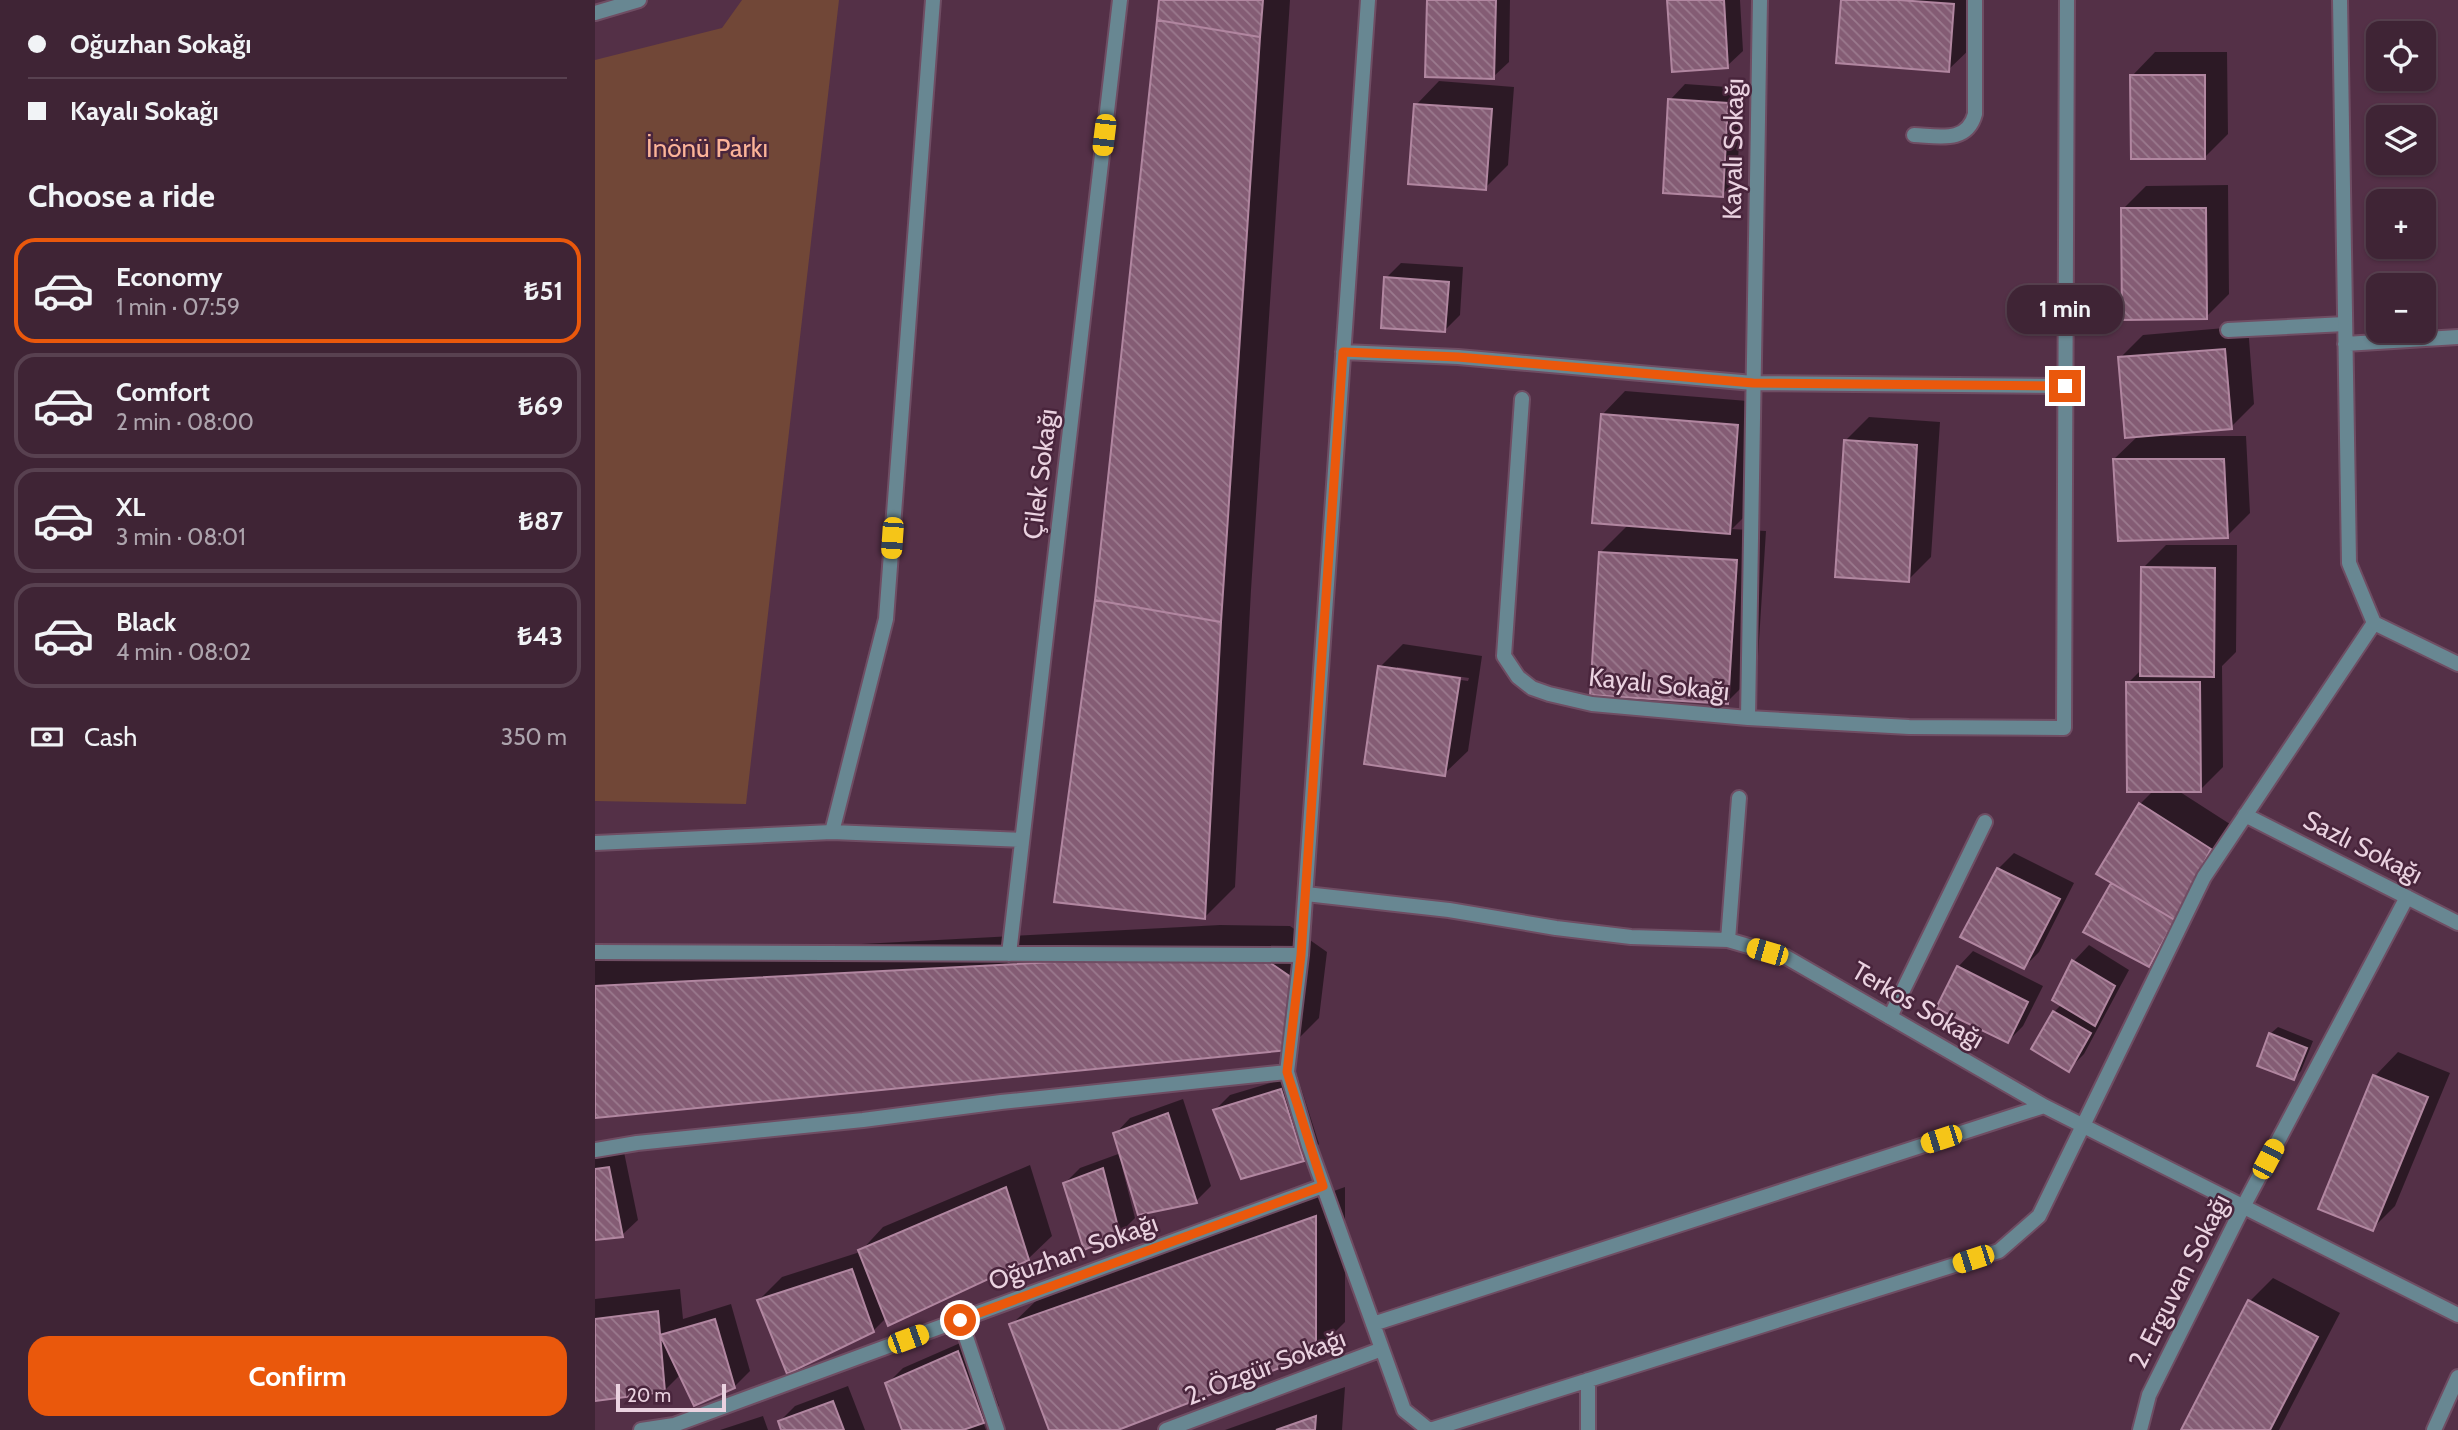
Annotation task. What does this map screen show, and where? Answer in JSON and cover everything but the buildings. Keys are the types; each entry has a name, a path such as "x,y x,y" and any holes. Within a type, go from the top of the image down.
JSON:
{"street":[{"path":"595,13 639,0"},
{"path":"832,832 886,619 933,0"},
{"name":"Çilek Sokağı","path":"1009,954 1120,0"},
{"path":"1368,0 1306,894 1287,1072 1323,1186 1404,1410 1429,1430 1999,1251 2039,1216 2204,877 2374,623"},
{"name":"Kayalı Sokağı","path":"1522,399 1504,656 1510,667 1532,688 1581,701 1748,718 1760,0"},
{"path":"1914,135 1958,135 1967,131 1972,124 1975,114 1975,0"},
{"path":"1748,718 1909,727 2064,728 2067,0"},
{"path":"2340,0 2349,563 2374,623 2458,664"},
{"path":"2228,330 2345,324"},
{"path":"2345,344 2458,337"},
{"path":"1343,352 1458,357 1753,383 2065,386"},
{"path":"1728,940 1739,798"},
{"name":"Sazlı Sokağı","path":"2245,815 2458,923"},
{"path":"1890,1017 1985,822"},
{"path":"595,843 832,832 1022,840"},
{"name":"Terkos Sokağı","path":"1306,894 1449,910 1556,928 1631,937 1728,940 1786,957 2044,1106 2458,1315"},
{"name":"2. Erguvan Sokağı","path":"2140,1430 2149,1395 2243,1207 2407,897"},
{"path":"595,952 1301,955"},
{"path":"595,1150 636,1143 1287,1072"},
{"path":"1373,1324 2044,1106"},
{"name":"Oğuzhan Sokağı","path":"641,1430 674,1425 1323,1186"},
{"path":"960,1320 997,1430"},
{"name":"2. Özgür Sokağı","path":"1166,1430 1382,1349"},
{"path":"2434,1430 2458,1377"},
{"path":"1587,1380 1588,1430"}],"green space":[{"name":"İnönü Parkı","path":"742,0 839,0 746,804 595,801 595,60 722,28"}],"route":[{"path":"960,1320 1323,1186 1287,1072 1301,955 1343,352 1458,357 1753,383 2065,386"}]}
